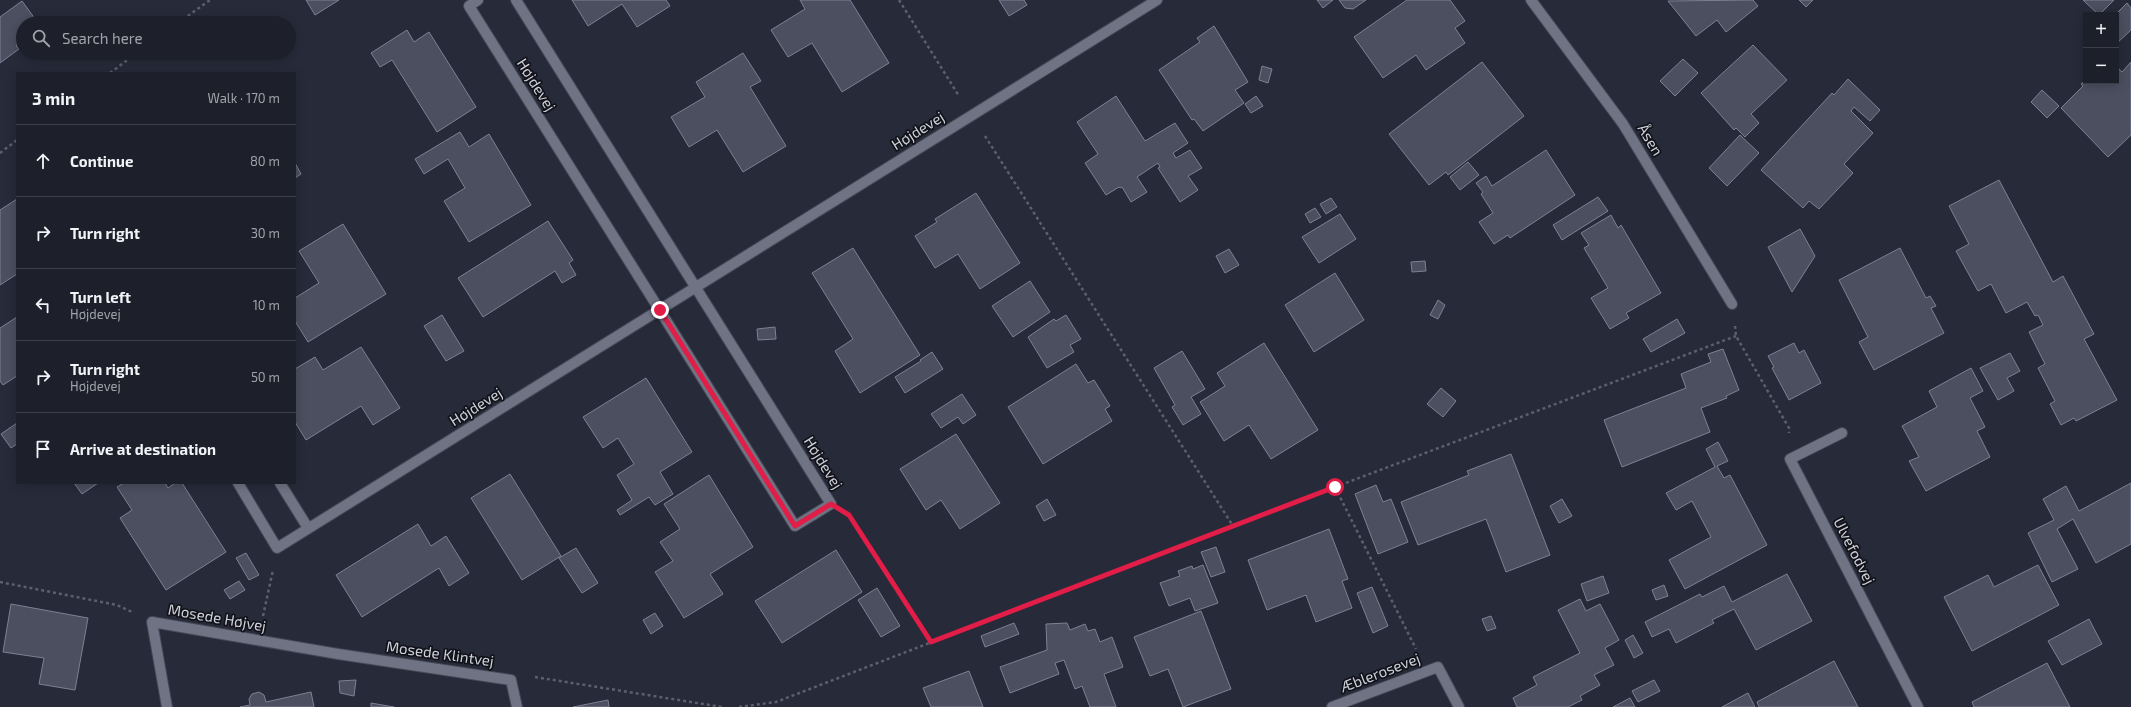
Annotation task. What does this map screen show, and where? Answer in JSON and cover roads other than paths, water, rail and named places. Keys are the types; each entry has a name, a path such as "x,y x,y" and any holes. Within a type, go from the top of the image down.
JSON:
{"street":[{"name":"Højdevej","path":"478,0 469,6 795,526 831,504 516,0"},
{"name":"Højdevej","path":"239,484 277,548 1157,0"},
{"name":"Åsen","path":"1531,0 1623,124 1732,304"},
{"name":"Ulvefodvej","path":"1842,433 1790,460 1918,707"},
{"path":"281,484 308,528"},
{"name":"Mosede Højvej","path":"167,707 152,622 338,654"},
{"name":"Mosede Klintvej","path":"338,654 511,680 517,707"},
{"name":"Æblerosevej","path":"1332,707 1438,667 1459,707"}]}
